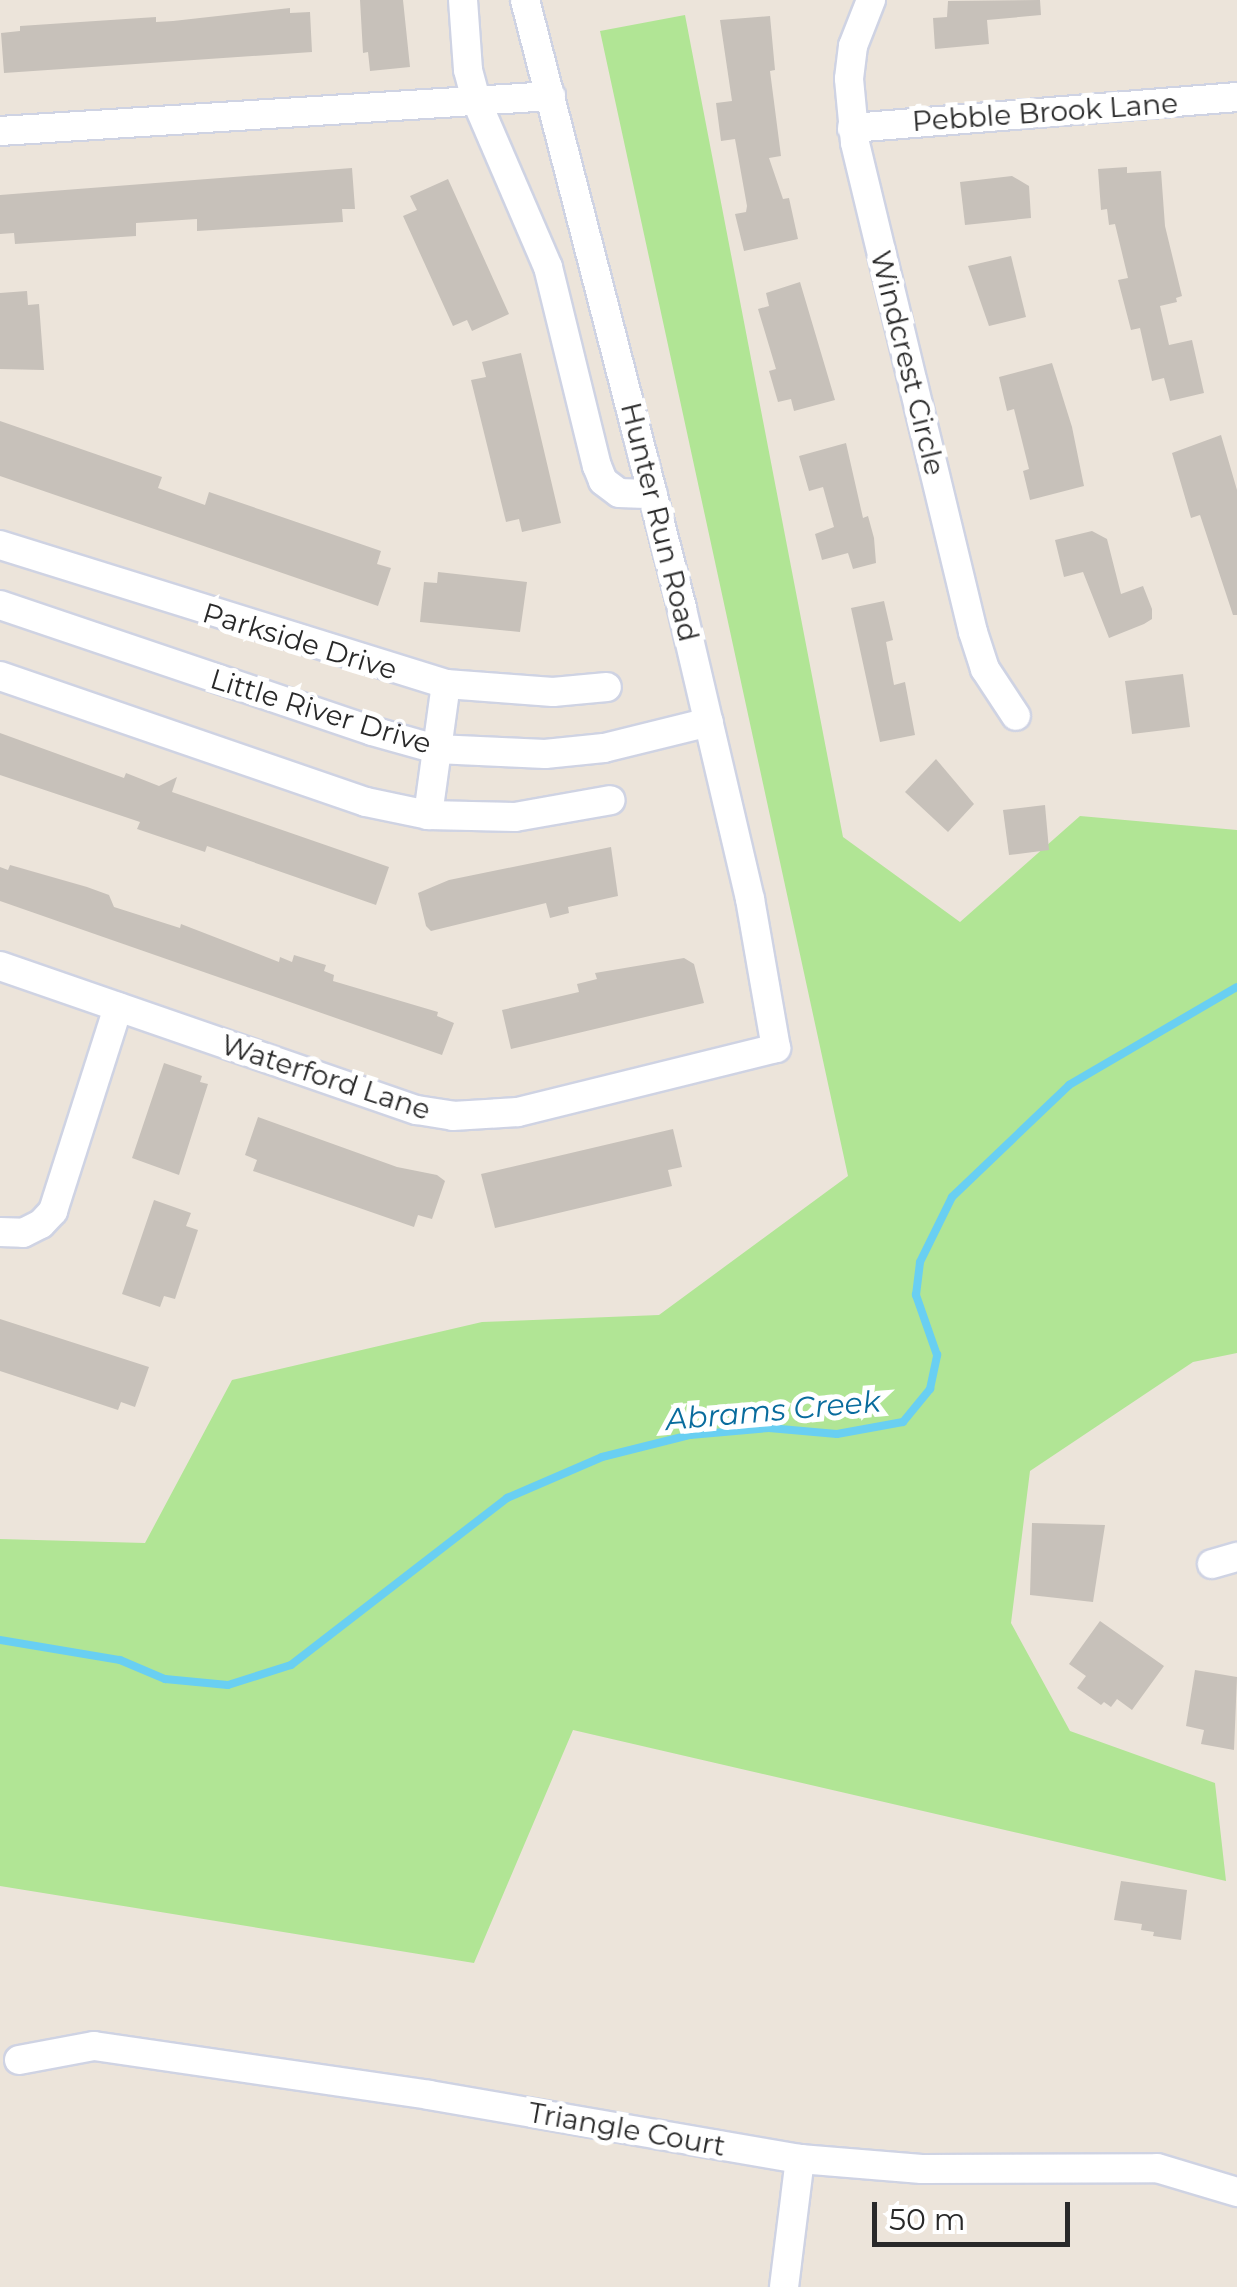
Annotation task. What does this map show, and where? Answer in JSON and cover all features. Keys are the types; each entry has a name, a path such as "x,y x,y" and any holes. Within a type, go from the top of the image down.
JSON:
{"street":[{"path":"463,0 468,70 476,100 548,266 603,480 619,493 654,494"},
{"name":"Hunter Run Road","path":"525,0 654,494 709,722 750,899 776,1048"},
{"name":"Windcrest Circle","path":"871,0 853,46 849,79 852,128 973,632 984,670 1016,716"},
{"path":"0,130 551,96"},
{"name":"Pebble Brook Lane","path":"852,128 1236,103"},
{"name":"Parkside Drive","path":"0,545 446,684 553,692 607,687"},
{"name":"Little River Drive","path":"0,605 436,749 545,754 604,748 709,722"},
{"path":"0,676 366,802 428,816 515,817 611,800"},
{"path":"428,816 446,684"},
{"name":"Waterford Lane","path":"0,966 417,1110 453,1116 518,1112 776,1048"},
{"path":"0,1232 23,1233 41,1224 53,1211 118,1007"},
{"name":"Triangle Court","path":"19,2060 94,2046 429,2095 800,2159 922,2169 1157,2168 1237,2192"},
{"path":"784,2287 800,2159"}],"green space":[{"path":"685,15 843,837 960,922 1080,816 1237,830 1237,1353 1193,1362 1030,1471 1011,1623 1070,1731 1215,1783 1226,1881 573,1730 474,1963 0,1886 0,1539 145,1543 232,1380 482,1322 659,1315 848,1176 600,31"}],"building":[{"path":"360,0 403,0 410,67 370,71 368,52 363,53"},
{"path":"1040,0 1041,15 987,20 989,44 935,49 933,18 947,17 948,1"},
{"path":"290,8 290,13 310,12 312,52 4,73 1,33 20,31 20,26 156,17 156,22 173,21"},
{"path":"770,16 775,70 770,71 781,156 769,158 783,199 789,198 798,239 744,251 735,214 746,212 747,206 735,139 721,141 716,103 732,101 720,20"},
{"path":"1127,167 1127,173 1161,171 1165,226 1182,296 1176,298 1177,302 1160,306 1169,345 1192,340 1204,393 1170,401 1164,378 1152,381 1140,328 1131,330 1118,280 1128,278 1115,224 1109,225 1107,209 1101,210 1098,169"},
{"path":"352,168 355,209 342,209 343,222 197,231 197,219 136,223 136,236 15,244 14,233 0,234 0,195"},
{"path":"1012,176 1029,186 1031,218 965,225 960,182"},
{"path":"448,179 509,314 472,331 467,320 453,326 403,216 417,210 410,196"},
{"path":"1011,256 1026,317 989,326 968,266"},
{"path":"800,282 835,400 794,411 791,399 778,402 769,371 776,369 758,309 769,306 766,293"},
{"path":"27,291 28,305 39,304 44,370 0,369 0,293"},
{"path":"521,353 561,523 522,532 519,519 506,522 471,380 486,377 482,362"},
{"path":"1052,363 1072,427 1084,486 1030,500 1023,471 1029,469 1014,409 1007,411 999,377"},
{"path":"0,421 162,477 158,488 205,505 209,492 381,551 377,564 391,568 378,606 0,476"},
{"path":"1221,435 1237,490 1237,615 1233,615 1200,515 1191,518 1172,453"},
{"path":"846,443 863,518 868,516 874,538 876,563 853,569 848,553 822,560 815,534 834,527 823,487 809,491 799,456"},
{"path":"1092,531 1107,539 1121,594 1143,586 1152,609 1152,619 1109,638 1083,572 1064,577 1055,540"},
{"path":"438,572 527,582 520,632 420,622 424,582 437,583"},
{"path":"884,601 893,640 886,642 894,685 905,682 915,735 880,742 851,608"},
{"path":"1183,674 1190,727 1132,734 1125,681"},
{"path":"0,733 124,778 126,773 159,786 177,777 172,792 389,867 376,905 207,846 205,852 137,829 140,822 0,775"},
{"path":"936,759 974,804 948,832 905,792"},
{"path":"1045,805 1049,850 1009,855 1003,810"},
{"path":"611,847 618,896 568,907 569,913 550,918 546,903 431,931 426,926 418,893 449,880"},
{"path":"10,865 87,887 109,895 114,907 180,928 181,924 279,962 280,957 292,962 294,955 326,965 324,971 334,975 333,981 438,1012 437,1016 454,1023 442,1055 0,901 0,867 8,870"},
{"path":"684,958 694,964 704,1003 511,1049 502,1010 579,992 577,984 597,979 595,973"},
{"path":"164,1063 202,1076 200,1082 208,1084 179,1175 132,1158"},
{"path":"258,1117 397,1167 437,1175 445,1181 432,1219 418,1215 414,1227 253,1171 257,1160 245,1155"},
{"path":"673,1129 682,1167 668,1170 672,1186 495,1228 481,1174"},
{"path":"154,1200 191,1213 186,1226 198,1230 175,1299 164,1296 160,1307 122,1294"},
{"path":"0,1319 149,1367 135,1407 121,1402 118,1410 0,1371"},
{"path":"1032,1523 1105,1525 1093,1602 1030,1595"},
{"path":"1100,1621 1164,1666 1132,1710 1117,1699 1111,1707 1104,1702 1101,1705 1077,1688 1086,1676 1069,1664"},
{"path":"1195,1670 1237,1677 1234,1750 1201,1744 1204,1730 1186,1726"},
{"path":"1121,1881 1187,1890 1181,1940 1153,1936 1154,1932 1141,1930 1142,1924 1114,1920"}],"waterway":[{"name":"Abrams Creek","path":"0,1640 120,1660 165,1679 228,1685 291,1665 507,1498 602,1457 690,1435 769,1428 837,1434 903,1422 930,1389 937,1355 916,1295 920,1262 952,1197 1069,1085 1237,987"}]}
